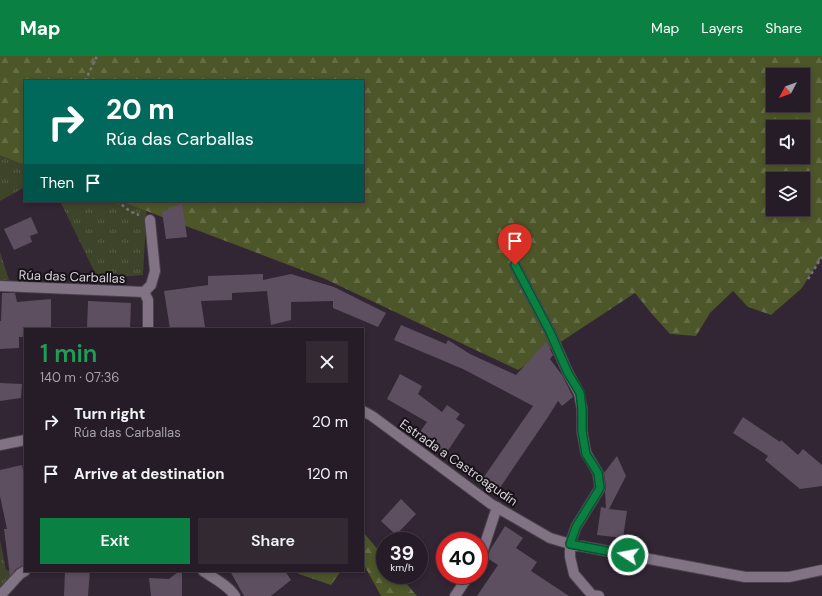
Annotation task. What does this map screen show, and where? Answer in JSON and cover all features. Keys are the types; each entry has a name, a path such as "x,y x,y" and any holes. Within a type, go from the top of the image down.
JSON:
{"street":[{"path":"148,328 148,300 144,292 151,285 156,271 150,220"},
{"path":"515,265 550,332 568,373 580,393 582,431 586,454 598,473 600,488 576,527 570,544 570,557 574,574 592,595 599,596"},
{"name":"Rúa das Carballas","path":"0,286 144,292"},
{"name":"Estrada a Castroagudín","path":"364,412 496,507 550,538 570,544 745,577 789,577 822,570"},
{"path":"0,445 24,440"},
{"path":"488,534 496,507"},
{"path":"0,596 24,572"},
{"path":"205,572 223,584 234,593 235,596"},
{"path":"455,596 463,584"}],"path":[{"path":"85,80 97,56"},
{"path":"118,202 131,212 150,220"},
{"path":"808,279 822,257"}],"green space":[{"path":"0,56 822,56 822,257 801,289 771,315 748,307 733,291 710,313 696,336 670,334 635,293 518,370 323,278 123,202 364,202 364,80 24,80 24,165 0,155"},
{"path":"24,118 24,188 0,201 0,131"},
{"path":"60,202 147,203 143,275 98,279"},
{"path":"0,252 9,280 0,280"},
{"path":"364,533 376,547 376,584 407,584 417,596 381,596 364,565"},
{"path":"0,540 6,570 20,574 0,596"},
{"path":"297,572 340,572 331,585"}],"building":[{"path":"182,203 187,237 166,239 162,212"},
{"path":"31,217 38,233 30,236 32,242 14,250 4,229"},
{"path":"263,274 263,280 291,274 334,287 386,313 378,327 333,308 333,301 291,302 291,320 271,325 267,291 232,293 232,300 201,301 205,327 170,328 164,291 208,285 208,276"},
{"path":"2,293 15,293 17,302 51,299 51,328 24,328 24,337 19,337 19,348 0,349"},
{"path":"88,301 131,303 130,328 87,328"},
{"path":"401,325 446,344 448,340 470,354 516,375 546,342 549,347 553,355 550,359 562,375 573,397 562,406 558,401 495,495 479,484 533,406 463,369 394,340"},
{"path":"400,374 422,386 418,394 442,412 447,405 460,414 456,419 465,425 445,455 417,436 427,422 387,399"},
{"path":"0,383 22,384 21,398 0,401"},
{"path":"743,417 780,442 781,440 798,455 803,449 822,465 822,486 800,489 765,460 768,456 733,433"},
{"path":"617,456 626,476 609,509 627,511 623,538 597,535 601,507 606,508 604,473"},
{"path":"22,465 24,476 24,565 16,569 10,576 4,529 7,529 0,496 0,470"},
{"path":"401,499 416,514 399,532 393,532 381,521"},
{"path":"505,526 523,538 516,548 537,562 531,571 569,596 477,596 485,584 488,584 488,580 498,565 488,559 490,550"},
{"path":"65,572 90,572 88,596 64,596"},
{"path":"178,572 182,572 182,596 151,596 149,578 169,579"},
{"path":"231,572 286,572 291,580 271,596 244,596"}],"route":[{"path":"515,265 550,332 568,373 580,393 582,431 586,454 598,473 600,488 576,527 570,544 628,555"}]}
